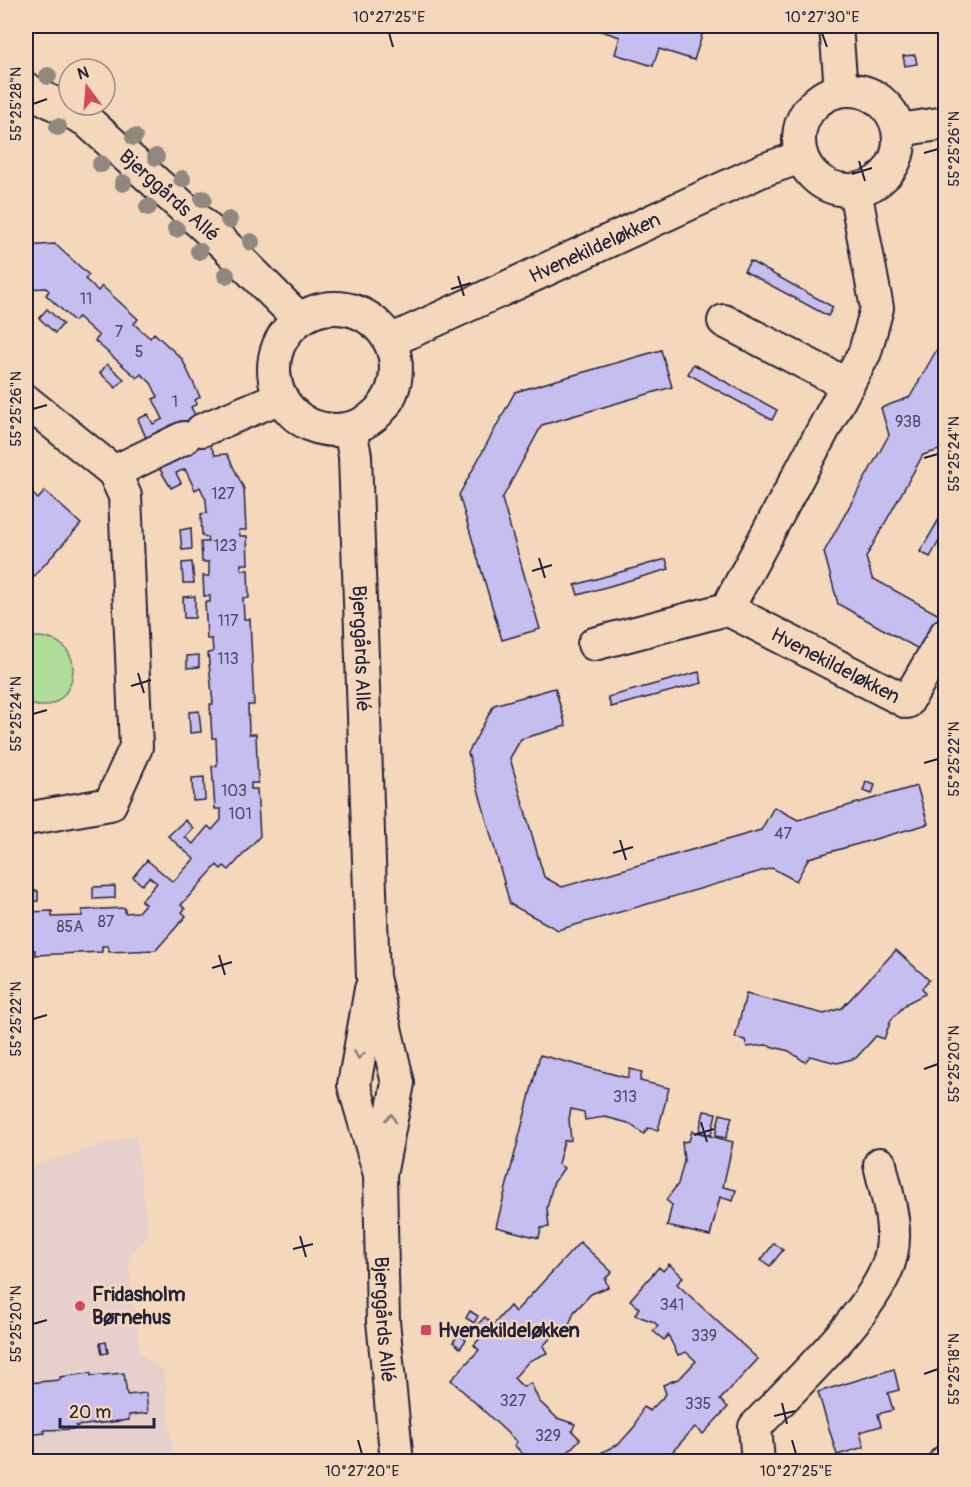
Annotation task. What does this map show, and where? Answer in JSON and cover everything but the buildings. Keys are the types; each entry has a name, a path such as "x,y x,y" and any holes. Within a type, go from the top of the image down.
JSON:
{"street":[{"path":"836,26 841,90"},
{"name":"Bjerggårds Allé","path":"26,89 86,120 223,243 299,319"},
{"path":"841,90 860,91 878,98 891,112 899,130 899,151 890,170 875,184 855,190 838,190 822,183 809,171 801,157 799,135 806,114 821,98 841,90"},
{"path":"899,130 945,123"},
{"name":"Hvenekildeløkken","path":"390,341 763,170 801,157"},
{"path":"594,644 727,609 865,352 878,308 855,190"},
{"path":"339,308 359,312 377,324 390,341 396,358 396,376 391,394 374,416 350,429 329,430 310,425 293,414 281,398 275,381 274,363 286,331 299,319 318,310 339,308"},
{"path":"724,321 848,385"},
{"path":"114,472 193,434 281,398"},
{"path":"26,400 114,472 125,496 136,747 110,804 26,819"},
{"name":"Bjerggårds Allé","path":"350,429 355,456 374,977 398,1083 380,1175 383,1321 397,1461"},
{"name":"Hvenekildeløkken","path":"727,609 907,702 945,634"},
{"name":"Bjerggårds Allé","path":"374,977 354,1086 380,1175"},
{"path":"758,1461 755,1427 860,1314 880,1283 891,1254 893,1220 880,1164"}],"shaded area":[{"name":"Fridasholm Børnehus","path":"136,1134 148,1235 128,1259 140,1353 164,1371 174,1461 26,1462 26,1168"}],"green space":[{"path":"32,637 53,640 66,649 72,663 72,677 66,691 56,702 43,706 26,702 26,640"}],"place":[{"name":"Fridasholm Børnehus","path":"80,1306"},
{"name":"Hvenekildeløkken","path":"426,1330"}]}
